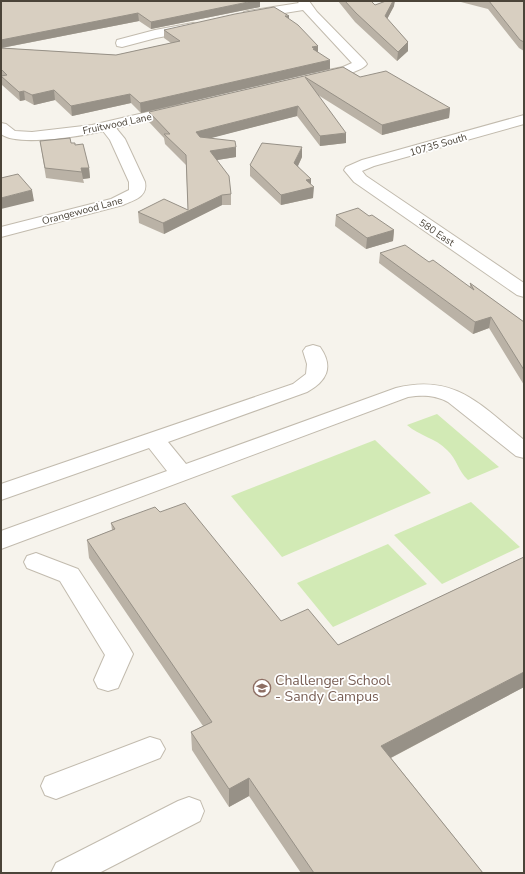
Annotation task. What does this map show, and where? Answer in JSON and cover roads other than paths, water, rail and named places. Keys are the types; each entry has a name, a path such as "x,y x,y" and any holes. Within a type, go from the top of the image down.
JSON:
{"street":[{"path":"240,17 304,4 360,64 347,70 308,79"},
{"path":"122,43 155,34 201,25"},
{"name":"Fruitwood Lane","path":"6,131 32,136 107,126 192,106"},
{"name":"10735 South","path":"352,170 368,163 524,120"},
{"name":"Orangewood Lane","path":"1,232 117,202 136,193 138,188 137,182 117,140 107,126"},
{"name":"580 East","path":"352,170 360,179 524,291"},
{"path":"1,492 304,386 313,379 319,367 313,351"},
{"path":"10,537 403,392 424,389 440,391 456,397 524,451"},
{"path":"154,439 182,474"},
{"path":"36,562 69,575 119,654 108,680"},
{"path":"56,786 150,749"},
{"path":"67,873 189,811"}],"place":[{"name":"Challenger School - Sandy Campus","path":"262,688"}]}
